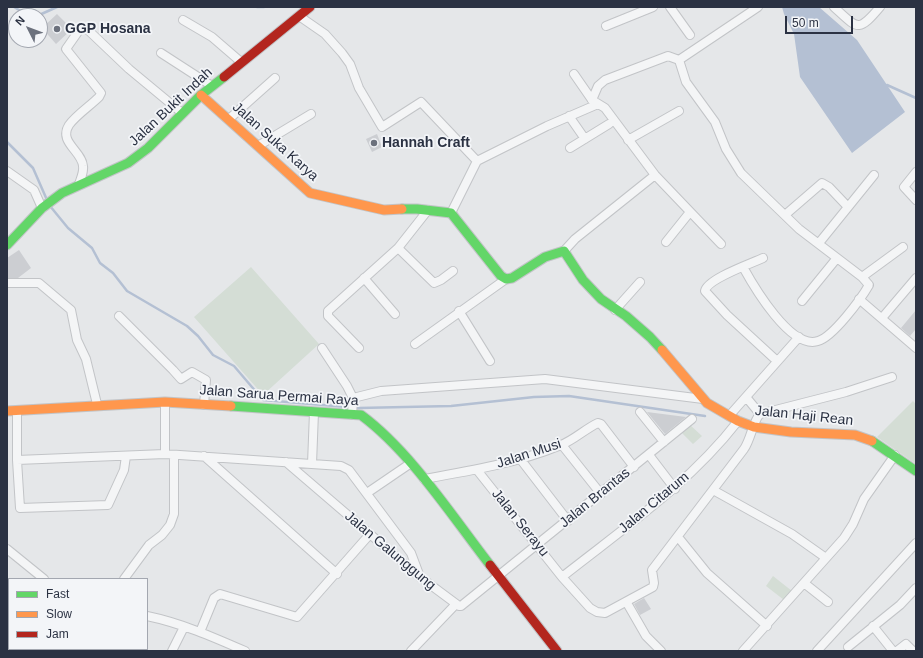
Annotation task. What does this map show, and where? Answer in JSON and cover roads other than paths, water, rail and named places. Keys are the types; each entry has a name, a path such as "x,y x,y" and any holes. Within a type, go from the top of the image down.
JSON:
{"street":[{"name":"Jalan Bukit Indah","path":"7,245 47,204 79,184 128,163 148,148 201,95 310,7"},
{"path":"606,26 653,7"},
{"path":"670,7 690,35"},
{"path":"679,60 758,7"},
{"path":"834,7 852,24 858,26 866,23 880,7"},
{"path":"299,16 325,34 342,52 382,127 421,102 477,161"},
{"path":"183,20 212,37 241,62"},
{"path":"79,184 84,171 83,164 68,142 66,134 69,125 99,98 101,92 66,49 80,29 84,28 88,30 129,69 182,113"},
{"path":"161,53 212,86"},
{"path":"595,102 598,86 605,80 668,56 679,60"},
{"path":"679,60 686,82 715,122 726,149 741,173 799,229 862,277 869,285 831,333 823,339 812,342 799,337 772,312 743,267"},
{"path":"574,74 595,102 606,108 655,175 721,244"},
{"path":"229,119 275,78"},
{"name":"Jalan Suka Karya","path":"201,95 310,193 384,210 428,210 451,214"},
{"path":"506,279 501,276 451,214 477,161 595,102"},
{"path":"628,140 679,111"},
{"path":"258,146 310,114"},
{"path":"569,116 585,139"},
{"path":"570,148 609,124"},
{"path":"7,171 34,190 47,204"},
{"path":"916,172 904,187 916,200"},
{"path":"415,344 506,279 512,278 550,254 564,251 575,239 655,175"},
{"path":"819,243 874,175"},
{"path":"784,215 822,183 829,187 848,207"},
{"path":"359,348 328,316 328,310 398,248 428,210"},
{"path":"666,242 690,212"},
{"path":"862,277 902,247"},
{"path":"398,248 434,283 441,280 452,270"},
{"path":"564,251 584,280 601,299 615,310 626,316 650,337 703,400 729,416 799,337"},
{"path":"763,258 716,279 706,287 704,291 727,315 777,361"},
{"path":"802,301 838,258"},
{"path":"364,278 395,314"},
{"path":"882,318 916,278"},
{"path":"7,283 39,282 71,310 77,340 86,359 98,405"},
{"path":"615,310 640,282"},
{"path":"859,299 914,343"},
{"path":"459,312 490,361"},
{"path":"119,316 173,370 178,378 181,379 192,372 204,378 206,382 204,405"},
{"path":"322,348 348,386 353,407 381,391 545,379 703,400"},
{"path":"767,626 708,573 678,537 748,443 756,417 760,414 846,392 892,377"},
{"path":"746,397 760,414"},
{"path":"125,578 149,545 162,535 170,525 174,514 165,402"},
{"name":"Jalan Sarua Permai Raya","path":"7,411 165,402 314,412 353,407 361,415 369,419 411,463 498,577 557,651"},
{"path":"17,410 17,460 20,508 108,505 124,470 126,456"},
{"path":"312,464 314,412"},
{"path":"640,412 664,442"},
{"name":"Jalan Haji Rean","path":"729,416 754,427 791,432 855,435 876,442 916,471"},
{"name":"Jalan Brantas","path":"498,577 538,546 692,419"},
{"name":"Jalan Citarum","path":"562,577 675,488 714,450 738,421"},
{"name":"Jalan Musi","path":"424,479 477,470 521,460 562,445 598,423 601,424 634,467"},
{"path":"562,445 601,494"},
{"path":"17,460 170,454 346,467 411,553 420,577"},
{"path":"649,455 675,488"},
{"path":"743,651 767,626 844,538 853,524 864,499 895,455"},
{"path":"204,456 336,574"},
{"path":"521,460 568,521"},
{"name":"Jalan Galunggung","path":"286,462 420,577 456,604"},
{"path":"366,493 411,463"},
{"name":"Jalan Serayu","path":"477,470 562,577 590,608 597,612 605,613 627,603 653,587 654,583 652,570 678,537"},
{"path":"713,490 792,534 826,558"},
{"path":"200,632 217,595 220,594 239,598 297,617 370,534"},
{"path":"817,651 916,543"},
{"path":"7,549 43,578"},
{"path":"411,651 456,604 462,606 498,577"},
{"path":"804,583 828,602"},
{"path":"848,647 900,605 916,588"},
{"path":"627,603 646,636 660,651"},
{"path":"148,616 200,632 245,651"},
{"path":"873,626 893,651"},
{"path":"172,651 184,627"},
{"path":"897,651 906,644 913,651"}],"water":[{"path":"782,7 819,7 857,40 905,112 852,153 800,77 794,34"}],"waterway":[{"path":"48,11 57,7"},
{"path":"257,7 264,7"},
{"path":"887,85 916,98"},
{"path":"7,142 33,168 47,200"},
{"path":"50,206 68,228 92,248 100,263 113,273 127,291 187,326 198,336 213,355 234,366 263,400 359,408 451,406 534,397 569,396 705,416"}],"place":[{"name":"GGP Hosana","path":"57,29"},
{"name":"Hannah Craft","path":"374,143"}]}
